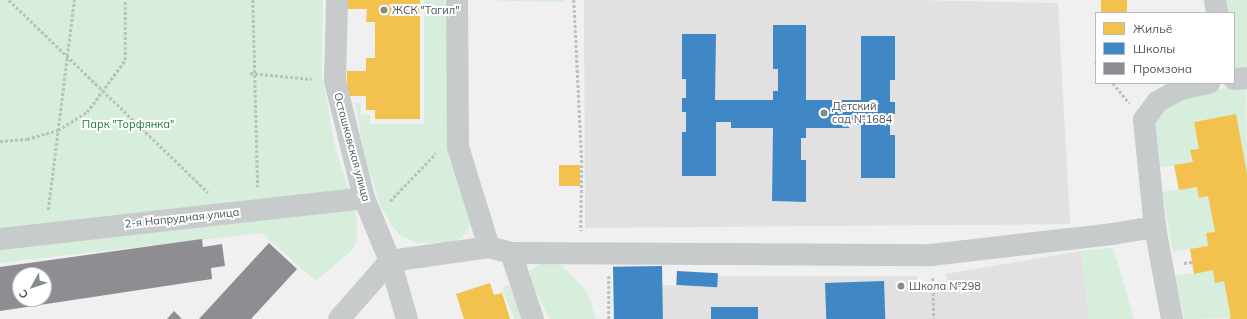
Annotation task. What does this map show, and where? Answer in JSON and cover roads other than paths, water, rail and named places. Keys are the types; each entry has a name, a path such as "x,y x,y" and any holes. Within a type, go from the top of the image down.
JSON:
{"street":[{"name":"Осташковская улица","path":"337,0 335,81 364,198 390,261 407,319"},
{"path":"457,0 458,147 484,210 489,247"},
{"path":"1215,0 1217,12"},
{"path":"1235,79 1247,78"},
{"path":"1172,319 1155,227 1144,120 1157,102 1180,89 1204,84"},
{"name":"2-я Напрудная улица","path":"0,239 364,198"},
{"path":"339,319 390,261 489,247 511,253 931,255 1111,227 1155,227"},
{"path":"511,253 533,319"}],"place":[{"name":"ЖСК \"Тагил\"","path":"384,10"},
{"name":"Детский сад №1684","path":"824,113"},
{"name":"Школа №298","path":"901,286"}],"park label":[{"name":"Парк \"Торфянка\"","path":"128,124"}]}
